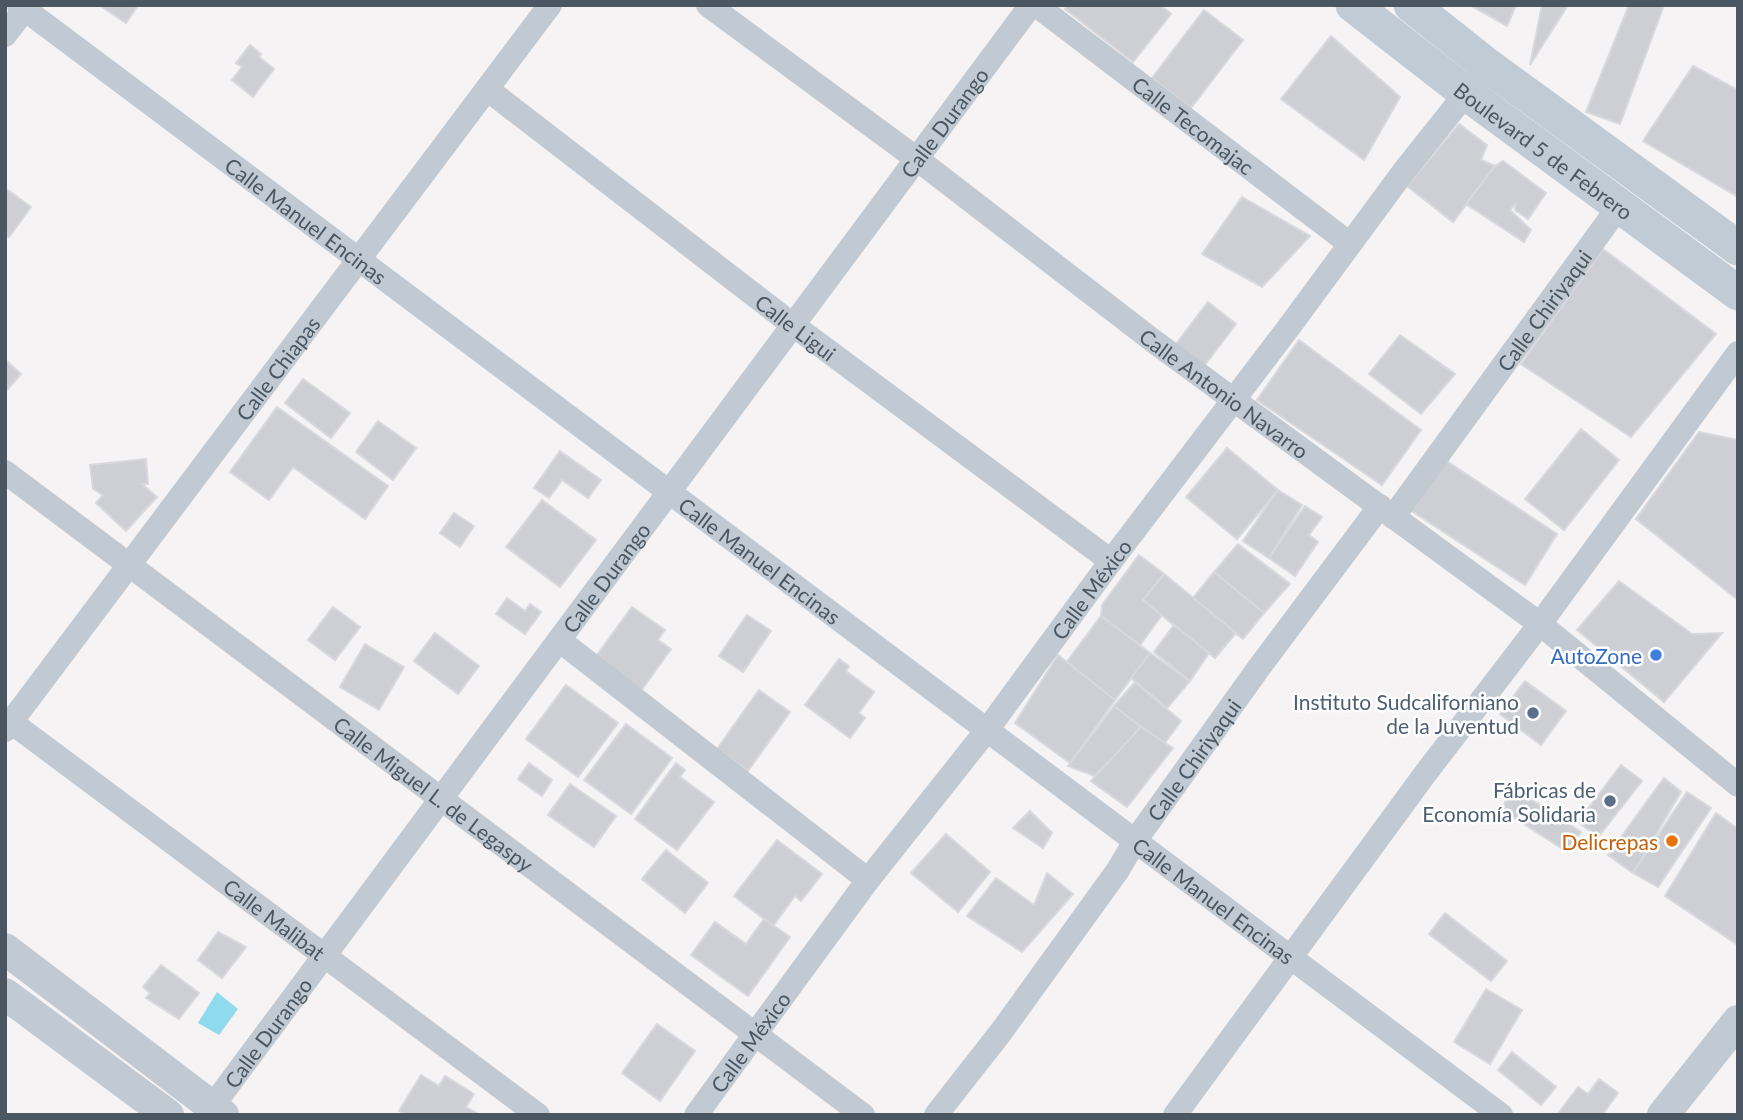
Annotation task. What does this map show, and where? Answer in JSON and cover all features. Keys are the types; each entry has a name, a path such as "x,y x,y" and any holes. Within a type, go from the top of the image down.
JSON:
{"main road":[{"name":"Boulevard 5 de Febrero","path":"1353,5 1466,93 1738,293"},
{"name":"Boulevard 5 de Febrero","path":"1411,5 1488,66 1738,248"}],"street":[{"name":"Calle Chiapas","path":"8,726 550,5"},
{"name":"Calle Antonio Navarro","path":"708,5 917,159 1093,296 1540,624 1738,785"},
{"name":"Calle Durango","path":"214,1112 324,957 1033,5"},
{"name":"Calle Tecomajac","path":"1033,5 1350,244"},
{"path":"5,35 24,7"},
{"name":"Calle Manuel Encinas","path":"24,7 1501,1115"},
{"name":"Calle México","path":"696,1115 868,880 988,730 1111,561 1404,171 1488,66"},
{"name":"Calle Ligui","path":"487,89 793,326 1111,561"},
{"name":"Calle Chiriyaqui","path":"936,1115 1001,1032 1118,870 1135,841 1258,669 1387,512 1620,205"},
{"path":"1175,1115 1738,353"},
{"name":"Calle Miguel L. de Legaspy","path":"5,472 863,1115"},
{"path":"559,640 868,880"},
{"name":"Calle Malibat","path":"8,726 537,1115"},
{"path":"5,949 214,1112"},
{"path":"5,994 168,1115"},
{"path":"1664,1115 1738,1021"}],"water":[{"path":"217,992 238,1009 219,1035 198,1023"}],"building":[{"path":"99,5 138,5 126,23"},
{"path":"1068,5 1160,5 1171,14 1133,62 1065,9"},
{"path":"1470,5 1516,5 1507,26"},
{"path":"1542,5 1568,5 1530,65"},
{"path":"1629,5 1664,5 1620,124 1586,112"},
{"path":"1204,10 1243,40 1191,108 1152,78"},
{"path":"1331,36 1400,97 1364,160 1281,99"},
{"path":"250,45 261,54 259,57 274,69 253,97 232,80 242,67 236,63"},
{"path":"1693,66 1738,90 1738,197 1643,141"},
{"path":"1459,124 1487,145 1481,160 1495,166 1453,222 1407,186"},
{"path":"1503,161 1546,193 1528,219 1515,210 1515,204 1510,210 1531,230 1524,242 1466,204 1495,166"},
{"path":"5,188 31,207 9,237 5,234"},
{"path":"1242,197 1310,236 1262,287 1202,254"},
{"path":"1603,249 1716,334 1631,437 1521,364"},
{"path":"1208,302 1236,324 1204,366 1176,344"},
{"path":"1400,335 1455,374 1421,414 1369,374"},
{"path":"1299,340 1421,430 1382,485 1257,400"},
{"path":"8,362 21,374 5,392 5,365"},
{"path":"303,379 350,413 331,438 285,403"},
{"path":"277,407 388,486 365,519 293,467 269,500 230,472"},
{"path":"378,421 416,448 393,480 356,452"},
{"path":"1581,429 1619,460 1564,530 1525,499"},
{"path":"1699,432 1738,440 1738,600 1636,519"},
{"path":"1227,448 1278,490 1237,539 1186,497"},
{"path":"560,451 601,480 588,498 562,480 549,498 534,488"},
{"path":"146,459 148,484 142,484 157,497 126,531 96,503 103,495 93,489 90,465"},
{"path":"1445,460 1557,534 1525,585 1410,510"},
{"path":"1278,490 1302,505 1269,558 1243,541"},
{"path":"542,500 596,540 560,587 506,547"},
{"path":"1305,506 1322,517 1309,535 1318,542 1295,576 1269,558"},
{"path":"454,513 474,526 460,547 440,533"},
{"path":"1238,544 1290,584 1264,613 1214,572"},
{"path":"1139,555 1164,574 1143,600 1162,615 1140,645 1101,616 1102,605"},
{"path":"1214,572 1264,613 1243,639 1193,598"},
{"path":"1164,574 1236,633 1215,658 1143,600"},
{"path":"1619,581 1692,634 1722,633 1664,702 1577,630"},
{"path":"507,598 525,611 530,604 541,612 525,634 496,614"},
{"path":"333,607 360,627 335,660 308,640"},
{"path":"632,607 665,630 658,640 671,649 640,692 594,659"},
{"path":"747,615 771,631 743,672 719,656"},
{"path":"1101,616 1150,653 1115,700 1066,663"},
{"path":"1174,625 1209,653 1190,681 1154,652"},
{"path":"435,633 479,666 458,694 414,661"},
{"path":"365,644 404,667 379,710 340,687"},
{"path":"1150,653 1190,681 1167,708 1131,678"},
{"path":"1058,655 1115,700 1070,763 1015,723"},
{"path":"839,659 849,666 846,671 874,692 859,713 865,718 850,738 805,705"},
{"name":"Instituto Sudcaliforniano de la Juventud","path":"1525,681 1566,711 1541,745 1500,714"},
{"path":"1135,682 1181,721 1164,744 1114,706"},
{"path":"566,685 618,723 578,777 526,739"},
{"path":"759,690 790,712 748,771 717,749"},
{"path":"1114,706 1141,727 1095,776 1068,766"},
{"path":"626,724 672,758 631,814 584,780"},
{"path":"1141,727 1173,748 1127,807 1091,781"},
{"path":"529,763 552,780 542,796 518,779"},
{"path":"676,763 685,770 680,777 714,802 677,850 635,819"},
{"name":"Fábricas de Economía Solidaria","path":"1621,765 1642,781 1598,837 1578,822"},
{"path":"1664,778 1681,792 1633,873 1608,855"},
{"path":"570,784 616,816 594,847 548,815"},
{"path":"1514,788 1581,832 1567,852 1501,809"},
{"name":"Delicrepas","path":"1687,792 1711,808 1658,887 1633,873"},
{"path":"1030,811 1052,833 1043,848 1013,828"},
{"path":"1716,813 1738,829 1738,945 1665,896"},
{"path":"946,834 990,872 958,912 911,873"},
{"path":"777,840 822,874 801,901 795,896 773,926 734,896"},
{"path":"666,850 708,883 685,913 642,879"},
{"path":"1047,873 1073,894 1022,952 967,916 996,878 1034,905"},
{"path":"1445,913 1507,961 1491,981 1429,934"},
{"path":"764,919 790,937 748,996 691,955 715,922 746,944"},
{"path":"218,932 246,947 222,978 198,960"},
{"path":"161,965 199,993 179,1019 146,998 150,993 143,987"},
{"path":"1486,989 1522,1010 1490,1064 1454,1042"},
{"path":"657,1024 695,1051 660,1101 622,1073"},
{"path":"1512,1052 1556,1087 1541,1105 1498,1070"},
{"path":"421,1075 439,1086 445,1076 474,1094 466,1107 480,1115 406,1115 399,1111"},
{"path":"1599,1079 1618,1093 1602,1115 1557,1115 1578,1087 1588,1094"}],"place":[{"name":"AutoZone","path":"1656,655"},
{"name":"Instituto Sudcaliforniano de la Juventud","path":"1533,713"},
{"name":"Fábricas de Economía Solidaria","path":"1610,801"},
{"name":"Delicrepas","path":"1672,841"}]}
